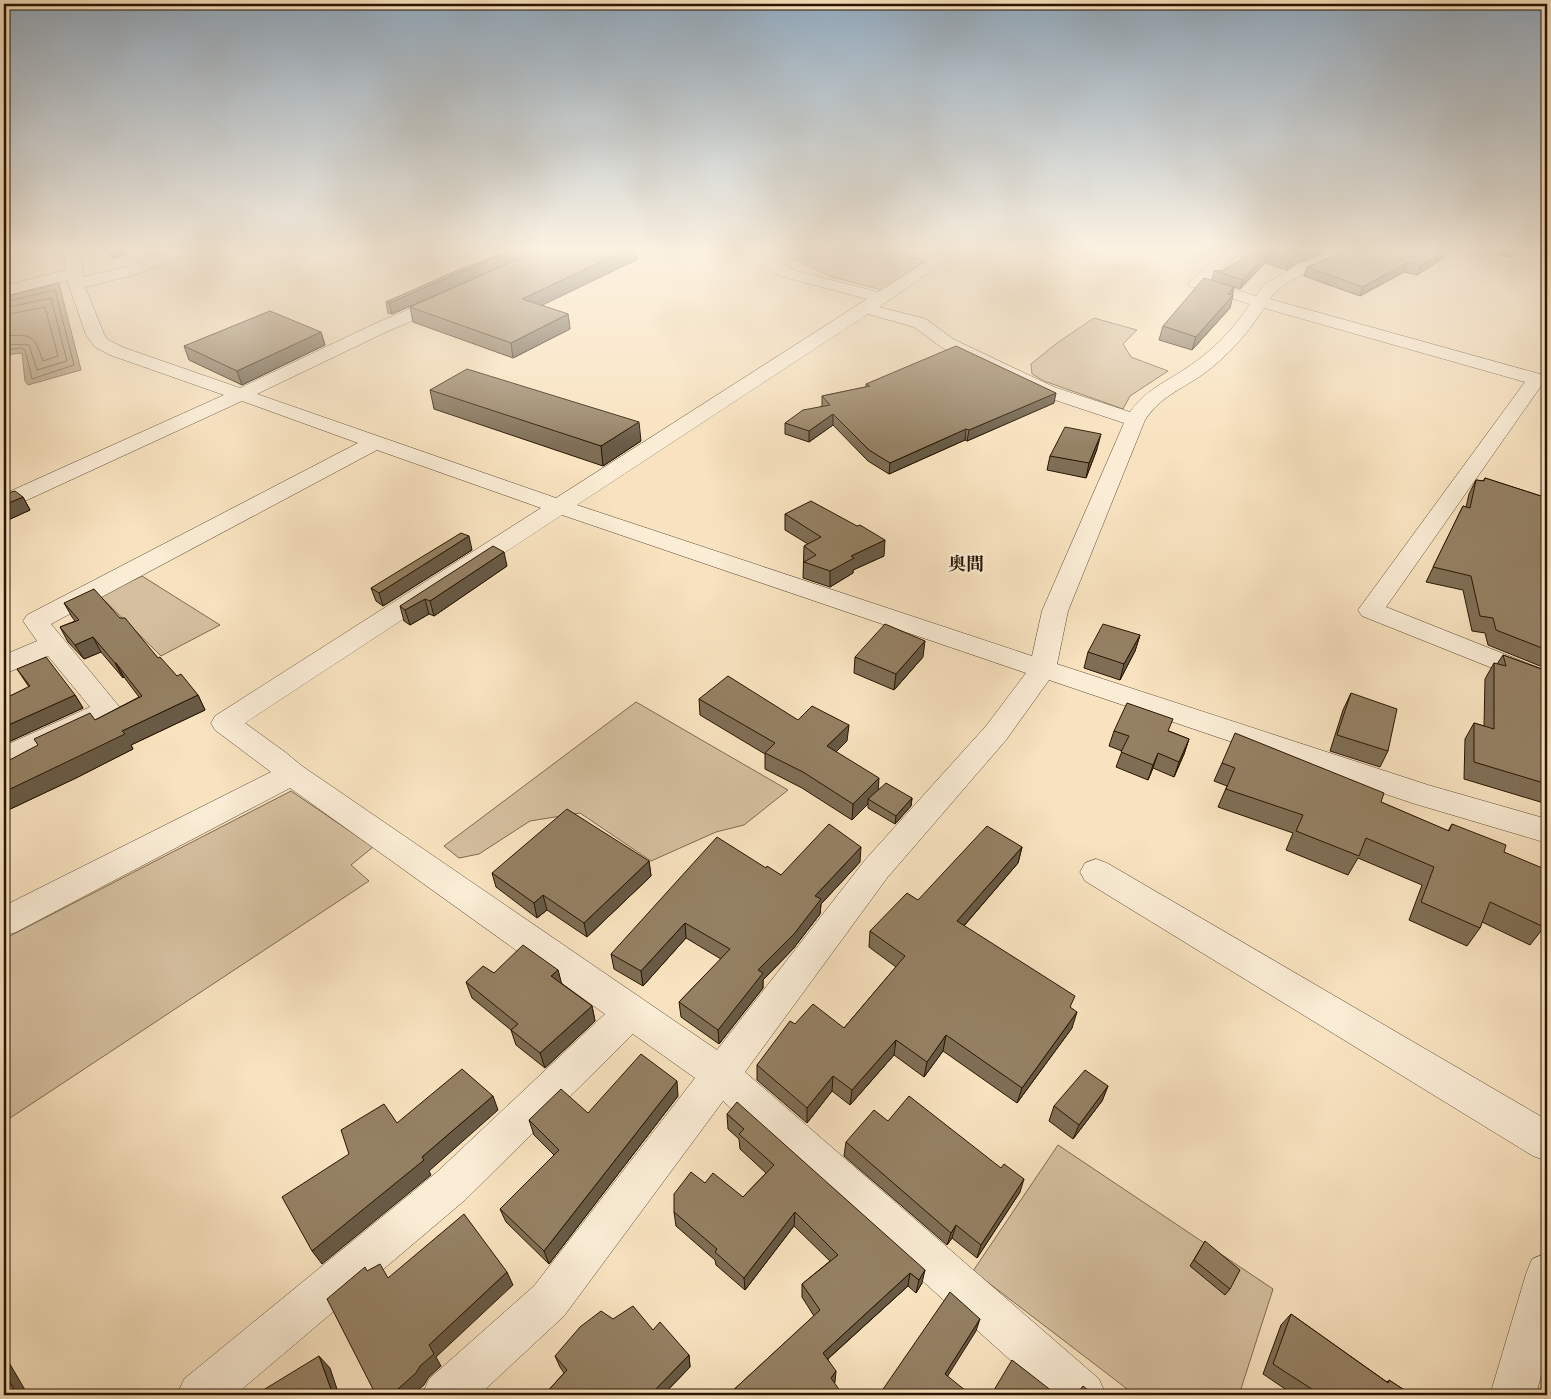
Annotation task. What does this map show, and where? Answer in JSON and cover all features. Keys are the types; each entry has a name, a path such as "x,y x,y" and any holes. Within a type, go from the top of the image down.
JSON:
{"street":[{"path":"88,315 95,335 102,343 116,351 242,394 374,443 1423,795 1547,831"},
{"path":"4,502 409,315"},
{"path":"854,315 225,723 275,759 292,774 721,1075 1083,1395"},
{"path":"902,315 920,323 948,343 1047,391 1135,420"},
{"path":"445,1395 549,1301 876,869 996,733 1043,669 1054,611 1135,420 1147,402 1195,371 1226,347 1251,315"},
{"path":"1312,315 1542,381 1475,482 1371,610 1547,681"},
{"path":"4,758 108,710 52,644 36,621 374,443"},
{"path":"4,665 52,644"},
{"path":"4,922 292,774"},
{"path":"1096,872 1547,1142"},
{"path":"200,1395 451,1186 632,1011"},
{"path":"1513,1395 1547,1274"}],"shaded area":[{"path":"1094,318 1137,330 1123,344 1131,357 1168,371 1130,396 1123,409 1044,381 1032,374 1031,364 1057,343"},
{"path":"142,576 220,625 161,656 100,596"},
{"path":"636,702 788,790 744,825 716,832 651,861 580,813 530,821 479,854 459,858 444,846"},
{"path":"291,791 373,847 351,865 369,881 4,1122 4,939"},
{"path":"1058,1145 1273,1289 1239,1395 1135,1395 973,1271"}],"water":[{"path":"4,315 67,315 81,370 28,385 25,381 22,353 4,355"}],"building":[{"path":"259,315 280,315 321,332 237,371 184,346"},
{"path":"433,315 565,315 511,343"},
{"path":"1172,315 1215,315 1196,337 1163,326"},
{"path":"956,346 1056,393 969,430 966,429 890,463 869,450 833,414 809,431 785,423 803,410 830,405 822,396 870,386 866,384"},
{"path":"467,369 639,422 601,446 430,390"},
{"path":"1065,427 1101,434 1089,463 1050,456"},
{"path":"1485,478 1547,498 1547,604 1542,602 1547,620 1547,650 1496,630 1493,618 1480,616 1471,576 1433,567 1463,506 1470,508 1476,480 1484,481"},
{"path":"15,491 23,497 4,505 4,494"},
{"path":"811,501 857,526 860,525 885,540 851,556 854,558 830,571 804,562 816,555 804,546 821,537 785,514"},
{"path":"461,533 469,536 379,593 371,588"},
{"path":"493,546 504,552 430,601 425,599 405,610 400,606"},
{"path":"94,589 120,618 125,618 158,658 160,657 177,676 181,674 198,695 122,731 125,734 4,792 4,763 38,745 34,739 90,713 95,720 142,696 93,637 75,645 60,627 79,620 64,603"},
{"path":"885,624 925,641 896,674 855,657"},
{"path":"1103,624 1140,635 1124,664 1088,652"},
{"path":"1503,655 1547,671 1547,784 1474,762 1474,723 1494,729 1494,663 1506,666"},
{"path":"46,657 75,695 4,727 4,699 30,686 17,669"},
{"path":"728,676 798,720 812,706 849,725 827,746 879,778 853,804 803,772 765,753 775,743 699,699"},
{"path":"1351,693 1397,709 1388,751 1337,735"},
{"path":"1127,703 1173,719 1168,731 1189,739 1179,762 1158,753 1153,765 1121,752 1129,736 1114,731"},
{"path":"1235,733 1384,793 1381,802 1449,831 1452,824 1506,845 1504,852 1547,870 1547,915 1544,927 1490,902 1480,928 1421,902 1434,867 1366,838 1359,856 1296,831 1303,815 1226,789 1235,768 1222,763"},
{"path":"886,783 912,798 896,816 868,799"},
{"path":"567,809 649,861 584,923 543,895 534,903 492,873"},
{"path":"829,824 861,847 815,896 821,899 794,934 758,970 763,973 718,1030 679,1002 730,949 685,923 641,971 611,954 717,837 766,868 767,866 781,875"},
{"path":"987,826 1022,847 957,921 1075,996 1070,1007 1077,1012 1022,1088 946,1035 927,1062 896,1040 852,1090 833,1076 807,1108 757,1065 790,1021 795,1024 813,1004 844,1028 905,956 870,931 907,893 918,900"},
{"path":"523,945 558,970 551,976 592,1006 540,1053 511,1030 518,1024 466,982 483,966 494,973"},
{"path":"641,1054 677,1081 544,1251 500,1209 559,1150 529,1120 561,1089 588,1113"},
{"path":"462,1069 493,1096 422,1157 424,1160 312,1251 282,1197 349,1154 341,1130 384,1104 397,1123"},
{"path":"1085,1070 1108,1086 1079,1125 1054,1106"},
{"path":"909,1096 1001,1168 1004,1164 1024,1179 981,1245 956,1225 951,1233 846,1142 874,1110 888,1121"},
{"path":"737,1102 925,1270 919,1280 910,1273 823,1353 836,1371 831,1378 843,1395 728,1395 820,1310 802,1284 838,1255 795,1212 744,1278 715,1252 717,1249 674,1212 674,1194 691,1172 705,1183 713,1173 743,1197 774,1165 739,1134 744,1129 727,1114"},
{"path":"464,1214 507,1272 429,1345 434,1354 420,1366 416,1373 391,1395 376,1395 327,1299 365,1267 367,1271 380,1264 388,1278"},
{"path":"1205,1241 1240,1270 1230,1289 1194,1260"},
{"path":"950,1292 980,1319 945,1374 971,1395 879,1395"},
{"path":"633,1306 653,1330 660,1322 689,1355 650,1395 548,1395 546,1393 567,1370 555,1356 580,1327 601,1311 613,1319"},
{"path":"1291,1314 1388,1383 1389,1380 1412,1395 1321,1395 1273,1364"},
{"path":"319,1356 333,1395 255,1395"},
{"path":"1012,1360 1057,1395 991,1395"},
{"path":"4,1372 17,1395 4,1395"},
{"path":"1083,1386 1094,1395 1076,1395"}],"district":[{"name":"奥間","path":"966,564"}]}
